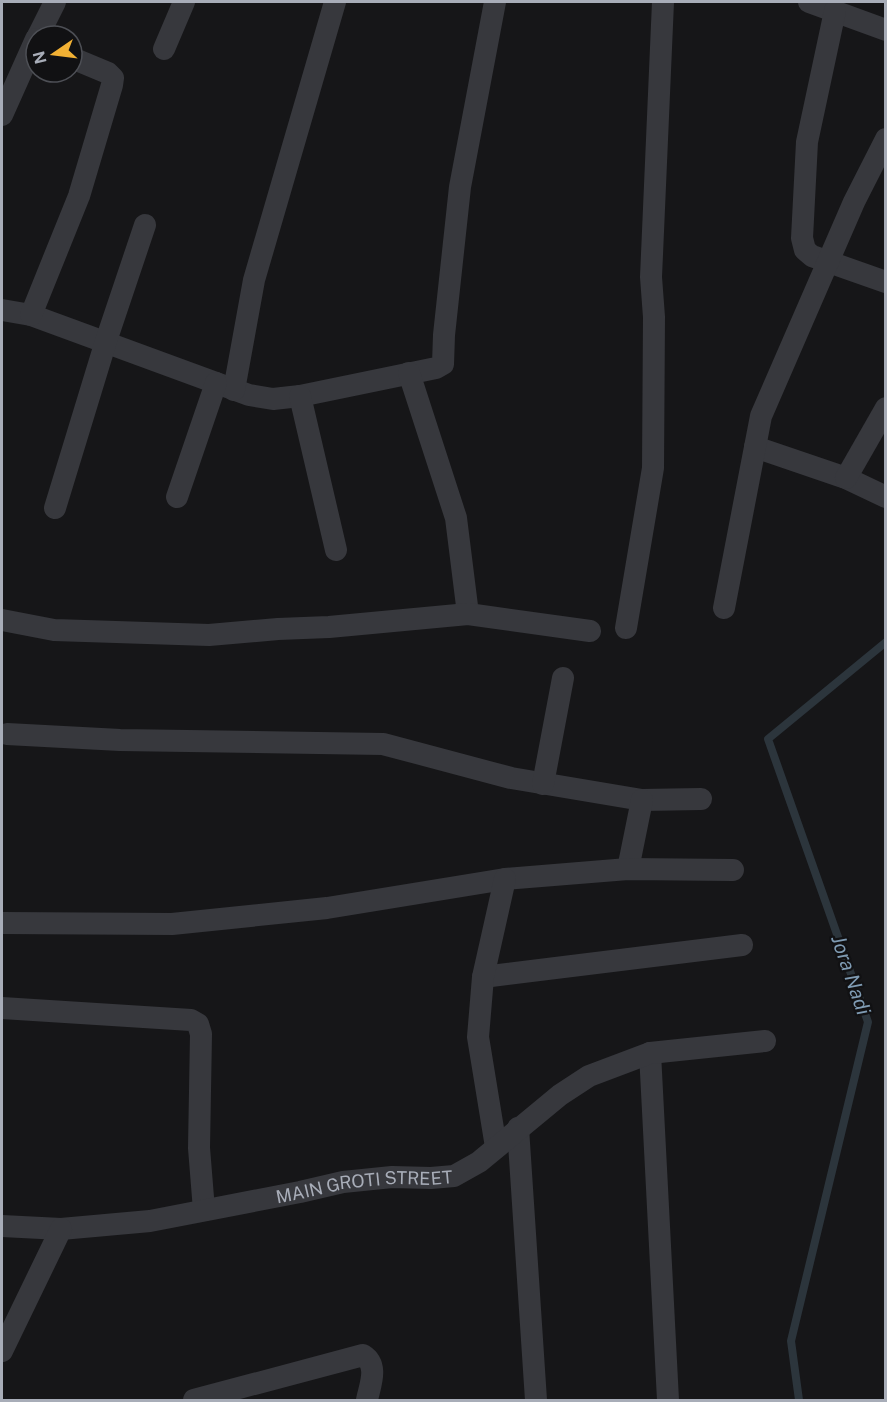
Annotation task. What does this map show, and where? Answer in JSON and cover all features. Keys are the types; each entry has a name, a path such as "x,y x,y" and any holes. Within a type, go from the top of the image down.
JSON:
{"street":[{"path":"44,24 55,2"},
{"path":"164,49 184,2"},
{"path":"177,497 225,386 335,2"},
{"path":"2,310 32,315 249,395 273,399 300,396 436,368 443,364 460,187 495,2"},
{"path":"626,628 653,468 654,317 651,277 663,2"},
{"path":"809,2 885,30"},
{"path":"835,10 807,142 802,238 805,250 812,256 885,282"},
{"path":"32,315 80,196 112,85 113,78 108,73 84,63"},
{"path":"2,115 24,66"},
{"path":"724,608 760,417 854,202 885,139"},
{"path":"55,508 105,341 145,225"},
{"path":"409,373 456,518 468,614"},
{"path":"300,396 336,550"},
{"path":"846,478 885,408"},
{"path":"755,447 846,478 885,497"},
{"path":"2,620 54,630 209,635 468,614 590,631"},
{"path":"543,784 563,678"},
{"path":"7,734 120,740 383,744 511,778 543,784 642,800 701,799"},
{"path":"628,869 642,800"},
{"path":"2,923 172,924 327,908 505,879 628,869 733,870"},
{"path":"496,1147 478,1037 483,977 505,879"},
{"path":"483,977 742,945"},
{"path":"2,1008 191,1020 198,1024 201,1034 199,1148 204,1210"},
{"name":"MAIN GROTI STREET","path":"2,1226 61,1229 150,1221 343,1182 454,1176 479,1162 560,1095 589,1076 650,1053 765,1041"},
{"path":"650,1053 668,1401"},
{"path":"518,1128 536,1401"},
{"path":"2,1351 61,1229"},
{"path":"194,1401 363,1354 372,1365 372,1376 366,1401"}],"waterway":[{"name":"Jora Nadi","path":"799,1400 791,1341 868,1022 768,739 886,642"}]}
